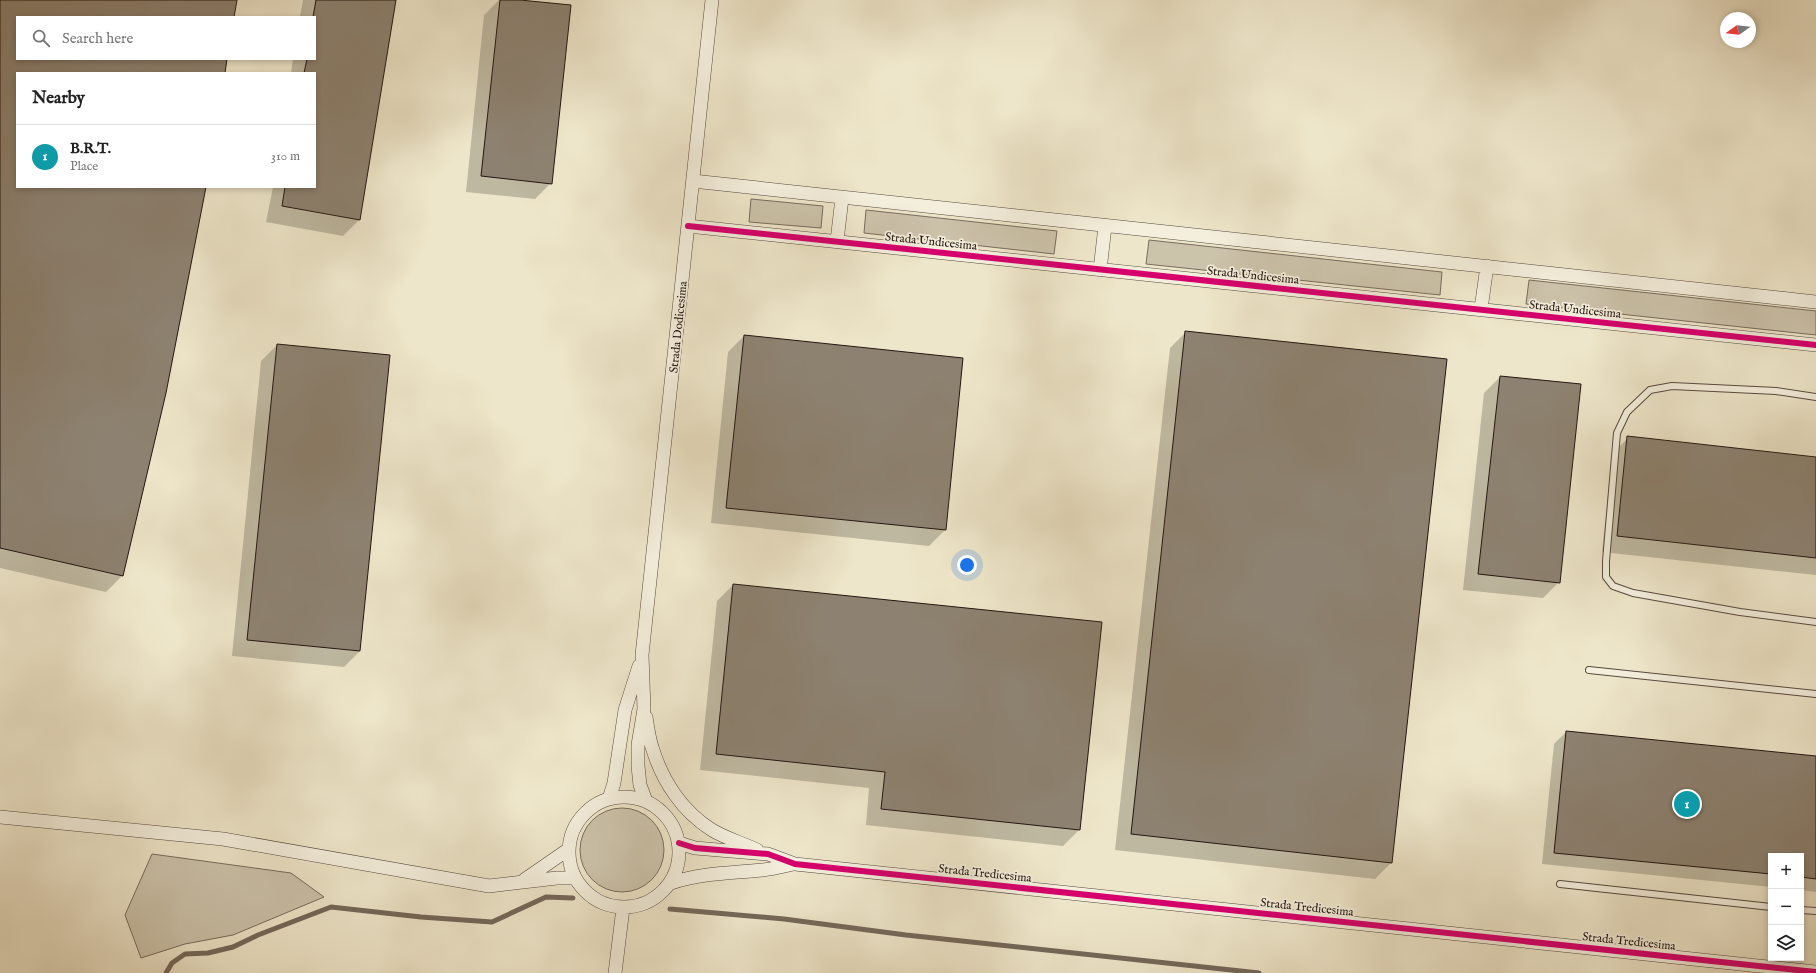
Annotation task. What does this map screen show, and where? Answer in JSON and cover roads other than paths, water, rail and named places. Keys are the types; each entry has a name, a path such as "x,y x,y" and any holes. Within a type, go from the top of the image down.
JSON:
{"street":[{"name":"Strada Dodicesima","path":"642,655 712,0"},
{"path":"693,181 1816,302"},
{"path":"837,241 842,198"},
{"name":"Strada Undicesima","path":"688,226 1816,346"},
{"path":"1100,270 1104,226"},
{"path":"1481,310 1486,266"},
{"path":"642,655 644,709 652,750 662,773 675,795 693,816 713,831 795,864"},
{"path":"609,798 614,783 626,710 642,655"},
{"path":"644,709 638,745 638,766 640,785 646,801"},
{"path":"628,796 646,801 660,809 670,821 679,843 680,860 677,871 671,883 658,897 641,906 623,908 608,906 595,900 583,890 575,878 570,864 569,849 572,832 581,817 594,806 609,798 628,796"},
{"path":"0,817 223,840 478,885 504,885 523,881 575,878"},
{"path":"679,843 695,848 768,854"},
{"path":"523,881 569,849"},
{"path":"671,883 685,878 735,871 764,870 795,864"},
{"name":"Strada Tredicesima","path":"795,864 1816,972"},
{"path":"615,973 623,908"}],"lane":[{"path":"1816,397 1776,391 1672,386 1650,390 1628,412 1617,433 1606,561 1606,577 1613,586 1633,593 1740,612 1816,622"},
{"path":"1589,670 1816,694"},
{"path":"1560,884 1768,906"},
{"path":"1804,910 1816,911"}],"waterway":[{"path":"166,973 172,963 185,954 208,953 233,947 258,935 331,907 421,917 492,922 546,897 573,898"},
{"path":"670,909 784,919 906,935 1259,973"}],"place":[{"name":"B.R.T.","path":"1687,804"}]}
